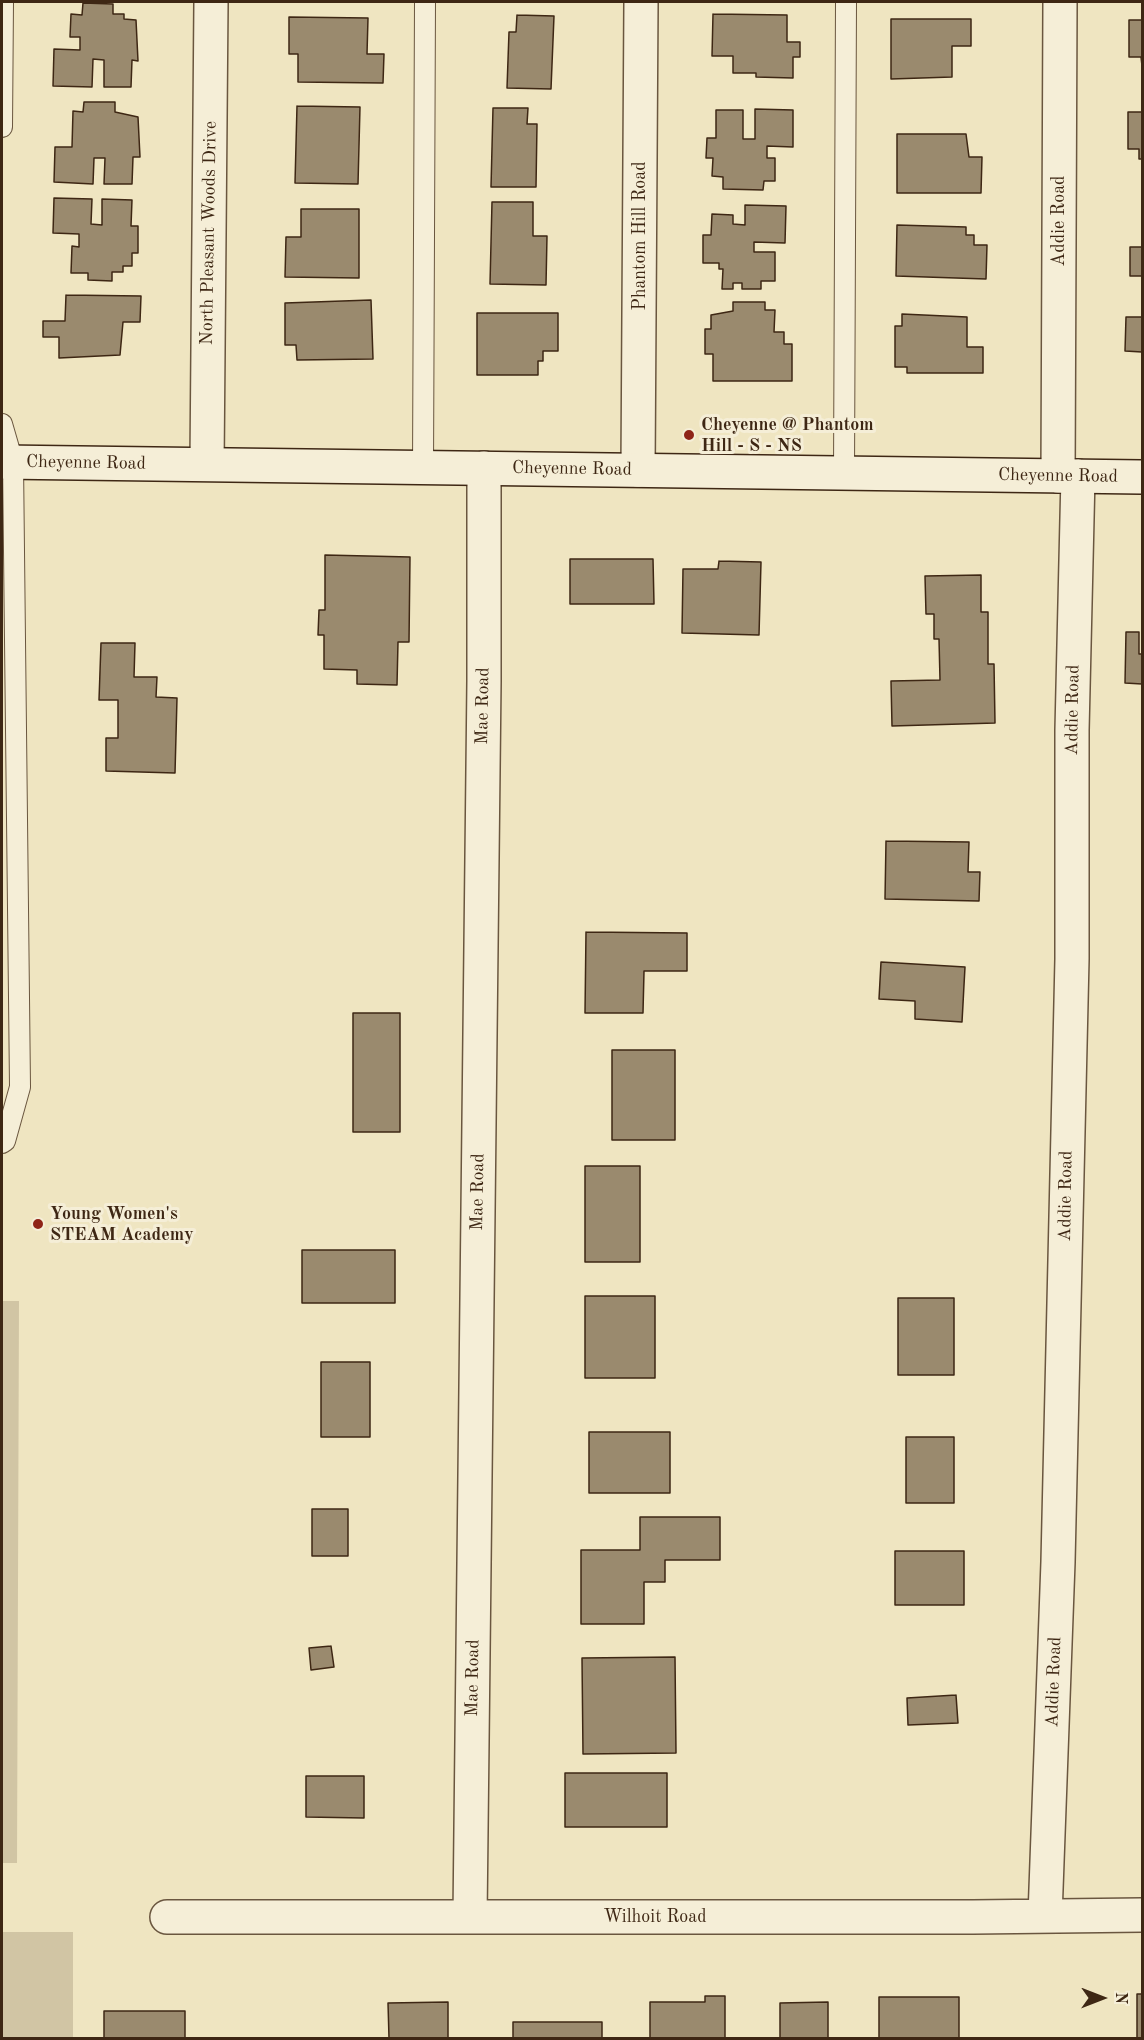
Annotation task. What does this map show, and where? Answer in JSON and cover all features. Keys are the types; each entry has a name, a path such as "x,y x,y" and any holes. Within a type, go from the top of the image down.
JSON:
{"street":[{"name":"North Pleasant Woods Drive","path":"207,464 211,2"},
{"name":"Phantom Hill Road","path":"638,470 641,2"},
{"name":"Addie Road","path":"1045,1916 1058,1562 1072,959 1072,730 1060,2"},
{"name":"Cheyenne Road","path":"7,462 1143,477"},
{"name":"Mae Road","path":"470,1917 483,681 483,468"},
{"name":"Wilhoit Road","path":"167,1917 1143,1915"}],"lane":[{"path":"2,127 3,2"},
{"path":"423,467 425,2"},
{"path":"844,473 846,2"},
{"path":"2,424 7,462 21,1087 5,1141 2,1143"}],"shaded area":[{"path":"2,1301 19,1301 17,1863 2,1863"},
{"path":"2,1932 73,1932 73,2038 2,2038"}],"building":[{"path":"83,3 113,4 113,14 124,14 124,19 136,20 138,61 132,60 131,87 104,87 104,60 93,59 92,87 53,86 54,49 80,50 80,37 70,37 71,14 82,15"},
{"path":"713,14 787,15 787,42 800,42 800,57 793,57 793,78 756,77 756,73 733,73 733,56 712,56"},
{"path":"517,15 554,16 551,89 507,88 509,32 516,32"},
{"path":"289,17 368,18 367,54 384,54 383,83 298,82 298,54 289,54"},
{"path":"891,19 971,19 971,46 952,46 952,77 891,79"},
{"path":"1129,20 1142,20 1142,66 1141,57 1129,57"},
{"path":"84,102 115,102 115,112 138,117 140,157 133,157 132,184 104,184 105,158 94,158 93,184 54,182 55,147 72,147 73,111 83,112"},
{"path":"297,106 360,107 358,184 295,183"},
{"path":"493,108 528,108 527,124 537,124 536,187 491,187"},
{"path":"755,109 793,110 793,147 767,146 767,158 775,158 775,181 764,181 763,190 723,189 723,177 712,176 713,158 706,158 707,138 716,138 716,110 743,110 743,139 755,139"},
{"path":"1128,112 1142,112 1142,159 1139,159 1139,149 1128,149"},
{"path":"897,134 966,134 969,157 982,157 981,193 897,193"},
{"path":"54,198 92,199 91,224 102,225 102,199 132,200 131,226 138,226 138,253 132,253 132,266 123,266 123,272 112,272 112,281 88,280 88,273 71,273 72,246 79,247 79,234 53,233"},
{"path":"492,202 533,202 533,236 547,236 546,285 490,284"},
{"path":"745,205 786,206 785,243 754,242 754,252 775,252 775,281 761,281 761,289 742,289 742,283 733,283 733,289 722,289 723,269 719,269 719,263 703,263 703,235 711,235 712,214 733,215 733,224 745,225"},
{"path":"301,209 359,209 359,278 285,277 286,237 301,237"},
{"path":"897,225 966,227 966,235 974,235 974,245 987,245 986,279 896,276"},
{"path":"1130,247 1142,247 1142,276 1130,276"},
{"path":"66,295 141,296 140,322 123,322 120,355 59,358 59,337 43,337 43,321 65,321"},
{"path":"371,300 373,359 297,360 296,345 285,345 285,303"},
{"path":"733,302 765,302 765,310 775,310 774,332 784,332 784,344 792,344 792,381 713,381 713,354 705,354 705,329 711,329 711,315 733,311"},
{"path":"477,313 558,313 558,351 543,351 543,361 538,361 538,375 477,375"},
{"path":"902,314 967,317 967,347 983,347 983,373 907,373 907,367 895,367 895,326 902,326"},
{"path":"1126,317 1142,317 1142,352 1125,351"},
{"path":"325,555 410,557 409,642 398,642 397,685 357,684 357,670 324,669 324,635 318,635 319,610 325,610"},
{"path":"570,559 653,559 654,604 570,604"},
{"path":"719,561 761,562 759,635 682,633 683,569 718,569"},
{"path":"981,575 981,612 988,612 988,664 994,664 995,723 892,726 891,681 940,680 939,639 934,639 934,614 926,614 925,576"},
{"path":"1126,632 1139,632 1142,684 1125,683"},
{"path":"101,643 135,643 134,677 157,677 156,697 177,698 175,773 106,771 106,738 118,738 118,700 99,700"},
{"path":"886,841 969,842 968,872 980,872 979,901 885,899"},
{"path":"586,932 687,933 687,971 644,971 643,1013 585,1013"},
{"path":"881,962 965,967 962,1022 915,1019 915,1001 879,999"},
{"path":"353,1013 400,1013 400,1132 353,1132"},
{"path":"612,1050 675,1050 675,1140 612,1140"},
{"path":"585,1166 640,1166 640,1262 585,1262"},
{"path":"302,1250 395,1250 395,1303 302,1303"},
{"path":"585,1296 655,1296 655,1378 585,1378"},
{"path":"898,1298 954,1298 954,1375 898,1375"},
{"path":"321,1362 370,1362 370,1437 321,1437"},
{"path":"589,1432 670,1432 670,1493 589,1493"},
{"path":"906,1437 954,1437 954,1503 906,1503"},
{"path":"312,1509 348,1509 348,1556 312,1556"},
{"path":"640,1517 720,1517 720,1560 665,1560 665,1582 644,1582 644,1624 581,1624 581,1550 640,1550"},
{"path":"895,1551 964,1551 964,1605 895,1605"},
{"path":"331,1646 334,1667 311,1670 309,1648"},
{"path":"675,1657 676,1753 583,1754 582,1658"},
{"path":"956,1695 958,1723 908,1725 907,1698"},
{"path":"565,1773 667,1773 667,1827 565,1827"},
{"path":"306,1776 364,1776 364,1818 306,1817"},
{"path":"1137,1994 1142,1994 1142,2038 1137,2038"},
{"path":"705,1996 725,1996 725,2038 650,2038 650,2002 705,2002"},
{"path":"879,1997 959,1997 959,2038 879,2038"},
{"path":"448,2002 448,2038 389,2038 388,2003"},
{"path":"828,2002 828,2038 780,2038 780,2003"},
{"path":"104,2011 185,2011 185,2038 104,2038"},
{"path":"513,2022 602,2022 602,2038 513,2038"}],"place":[{"name":"Cheyenne @ Phantom Hill - S - NS","path":"689,435"},
{"name":"Young Women's STEAM Academy","path":"38,1224"}]}
